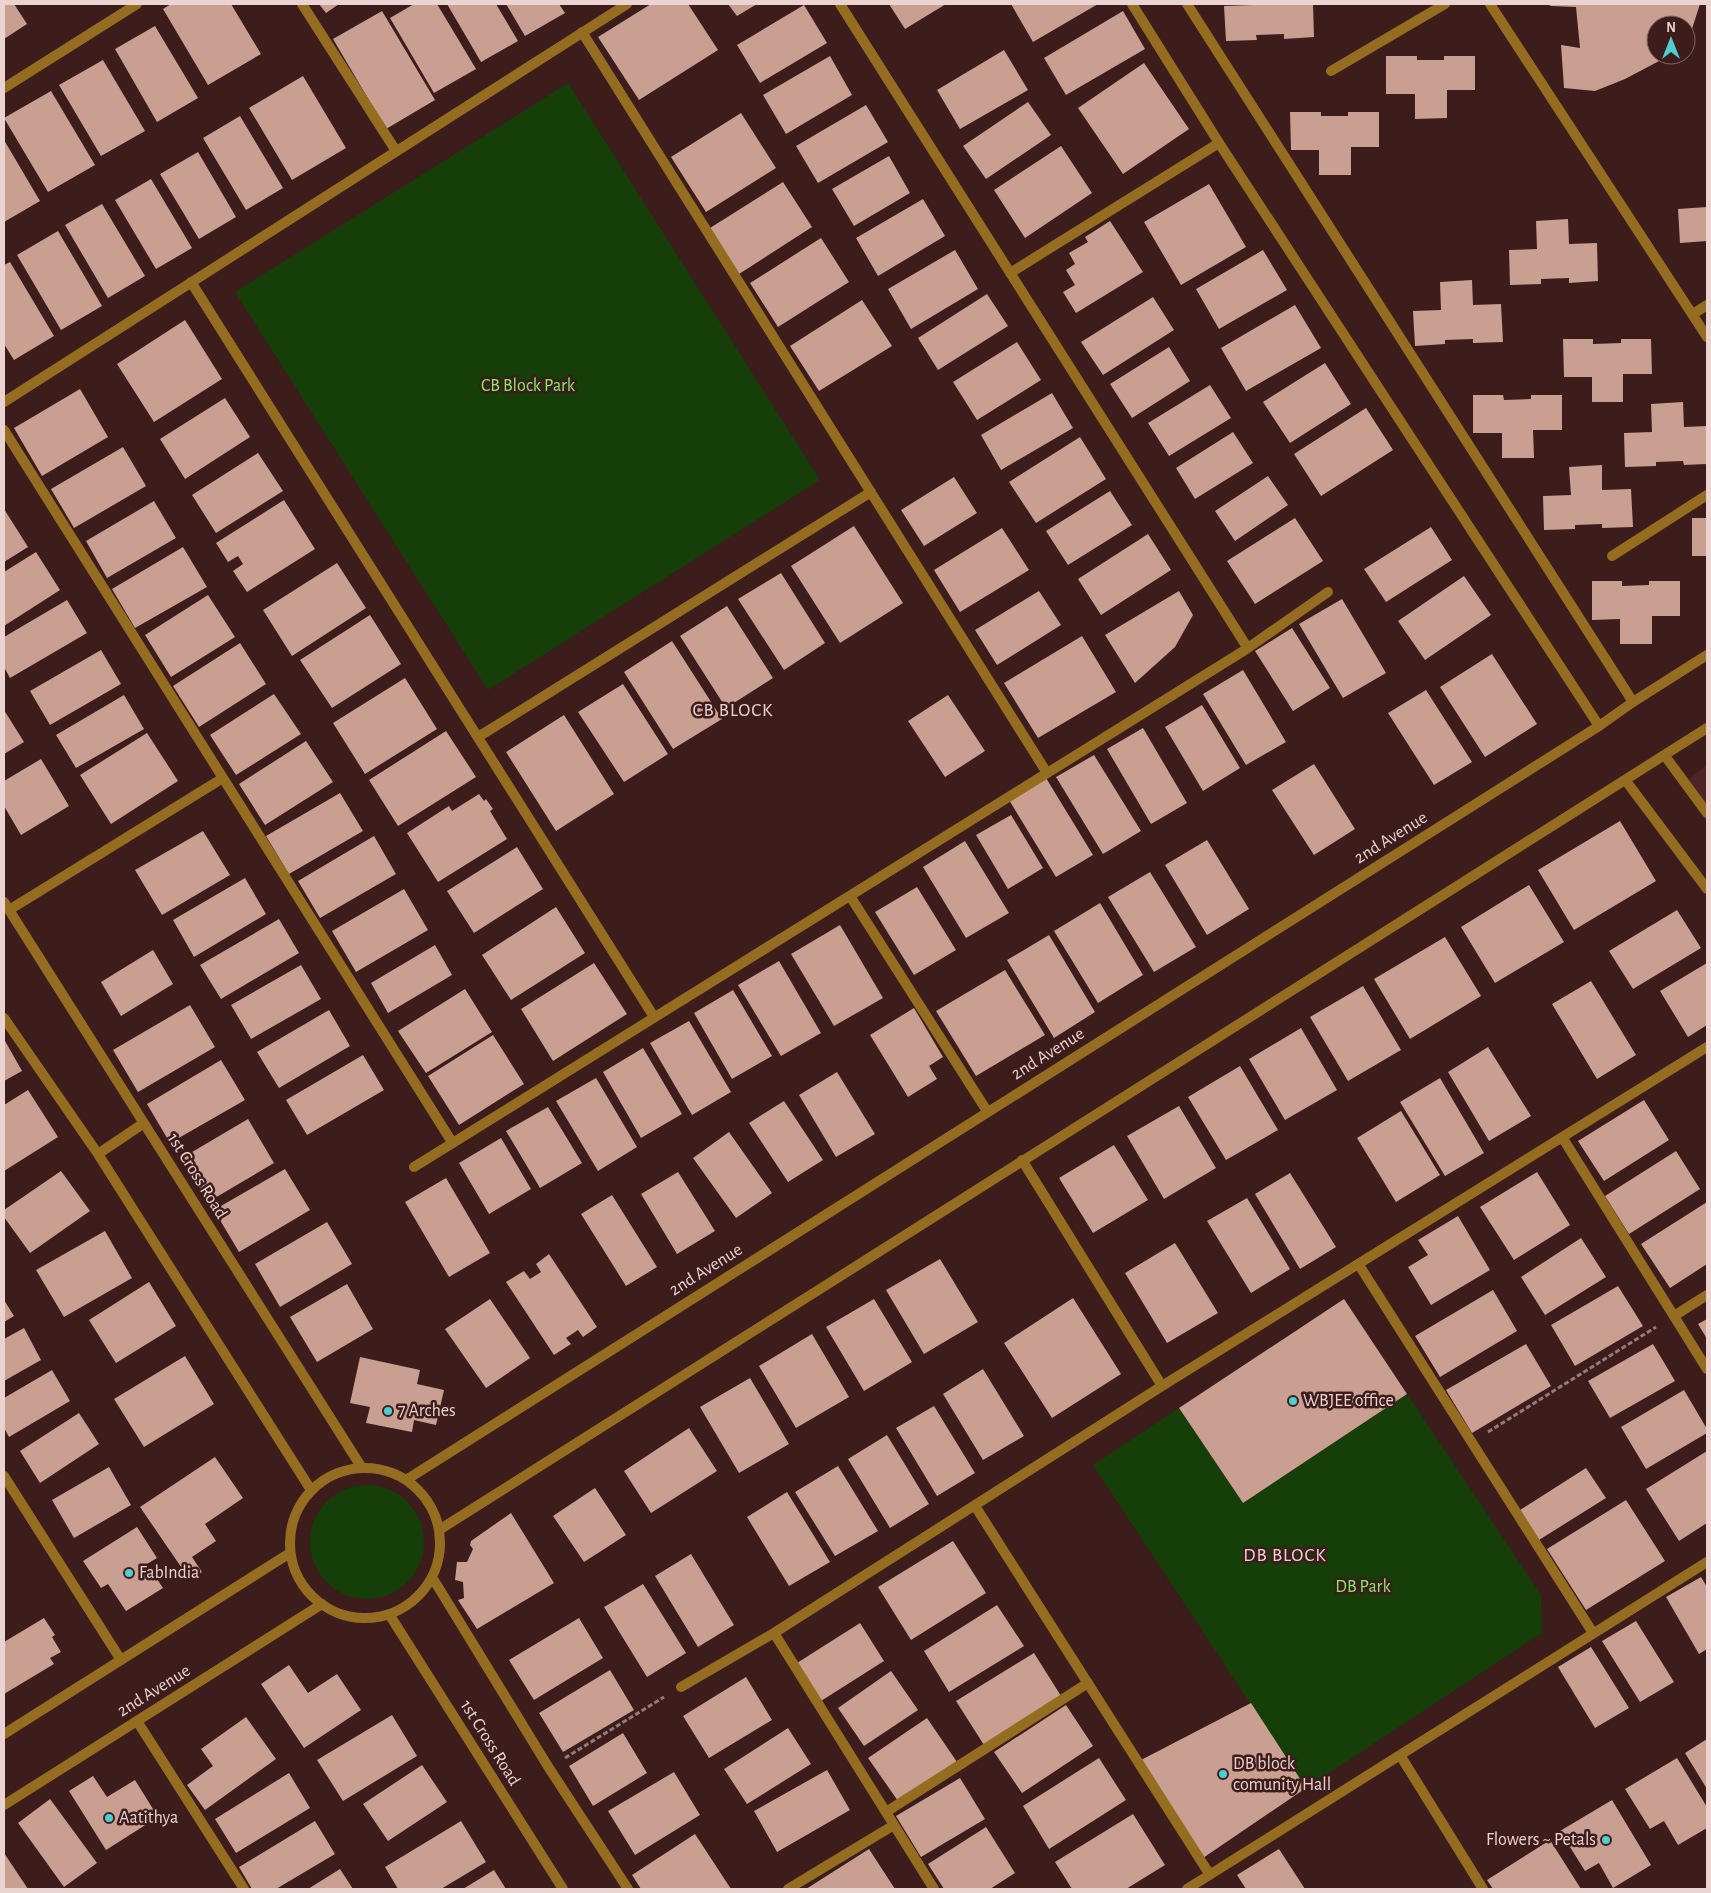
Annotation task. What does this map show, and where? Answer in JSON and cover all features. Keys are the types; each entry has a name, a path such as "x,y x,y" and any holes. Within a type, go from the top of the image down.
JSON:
{"street":[{"path":"4,88 137,4"},
{"path":"302,4 396,151"},
{"path":"4,402 626,4"},
{"path":"840,4 1247,647"},
{"path":"1132,4 1219,143 1599,726"},
{"path":"1187,4 1633,702"},
{"path":"1331,71 1445,4"},
{"path":"1490,4 1707,337"},
{"path":"582,32 1047,773"},
{"path":"1010,273 1219,143"},
{"path":"191,282 654,1017"},
{"path":"1693,314 1707,305"},
{"path":"4,430 452,1142"},
{"path":"478,737 871,492"},
{"path":"1612,556 1707,495"},
{"path":"414,1167 1047,773 1247,647 1328,592"},
{"name":"2nd Avenue","path":"406,1480 987,1111 1599,726 1707,655"},
{"path":"439,1530 1707,728"},
{"path":"1665,756 1707,813"},
{"path":"6,906 223,778"},
{"path":"1626,781 1707,889"},
{"path":"850,896 987,1111"},
{"name":"1st Cross Road","path":"6,906 362,1468"},
{"path":"4,1018 98,1154 311,1490"},
{"path":"681,1686 774,1633 1162,1386 1707,1047"},
{"path":"98,1154 144,1123"},
{"path":"1562,1137 1707,1369"},
{"path":"1022,1160 1162,1386"},
{"path":"1358,1265 1593,1633"},
{"path":"1674,1316 1707,1295"},
{"path":"362,1468 392,1473 418,1489 428,1501 435,1515 439,1530 439,1554 432,1577 421,1593 406,1606 389,1614 372,1618 354,1617 337,1613 322,1604 300,1582 290,1552 293,1519 300,1504 311,1490 326,1479 343,1471 362,1468"},
{"path":"5,1480 121,1660"},
{"path":"976,1506 1210,1875"},
{"path":"4,1734 290,1552"},
{"path":"1187,1889 1707,1562"},
{"path":"432,1577 550,1768 628,1889"},
{"name":"2nd Avenue","path":"4,1805 322,1604"},
{"name":"1st Cross Road","path":"389,1614 563,1889"},
{"path":"774,1633 934,1889"},
{"path":"886,1812 1088,1683"},
{"path":"137,1720 244,1889"},
{"path":"1400,1755 1483,1889"},
{"path":"788,1889 894,1825"}],"path":[{"path":"1472,1443 1674,1316"},
{"path":"550,1768 681,1686"}],"shaded area":[{"path":"1707,765 1707,807 1689,779"}],"green space":[{"name":"CB Block Park","path":"568,83 820,480 488,690 235,292"},
{"name":"DB Park","path":"1407,1394 1541,1595 1542,1633 1306,1788 1093,1465 1179,1408 1243,1503"},
{"path":"367,1485 389,1489 408,1501 420,1520 424,1542 420,1564 408,1583 389,1595 367,1599 345,1595 326,1583 314,1564 310,1542 314,1520 326,1501 345,1489"}],"building":[{"path":"4,4 14,4 27,24 4,39"},
{"path":"171,4 231,4 261,54 208,85 163,9"},
{"path":"319,4 339,4 326,13"},
{"path":"414,4 437,4 476,69 434,93 390,18"},
{"path":"447,4 496,4 518,41 481,62"},
{"path":"506,4 559,4 565,13 525,36"},
{"path":"651,4 688,4 718,50 639,100 598,37"},
{"path":"728,4 757,4 737,16"},
{"path":"889,4 946,4 905,29"},
{"path":"1011,4 1098,4 1033,42"},
{"path":"1313,4 1314,37 1284,39 1284,34 1256,35 1257,40 1226,41 1224,6"},
{"path":"1547,4 1700,4 1696,16 1646,15 1646,65 1652,65 1625,79 1595,91 1564,88 1561,45 1580,48 1576,7 1551,6"},
{"path":"804,5 827,43 760,83 737,45"},
{"path":"382,11 435,100 386,129 333,39"},
{"path":"1123,11 1145,49 1066,95 1044,58"},
{"path":"155,26 198,98 157,122 115,49"},
{"path":"1004,50 1028,90 960,129 937,90"},
{"path":"830,56 852,95 786,134 763,95"},
{"path":"1386,56 1417,56 1417,60 1444,60 1444,56 1475,56 1475,90 1447,90 1447,118 1415,119 1415,94 1386,94"},
{"path":"103,60 145,131 101,156 59,85"},
{"path":"1144,63 1189,129 1123,174 1078,108"},
{"path":"303,76 346,148 292,180 249,108"},
{"path":"51,91 95,165 48,192 4,118"},
{"path":"1028,102 1051,135 986,179 963,146"},
{"path":"866,105 888,142 818,183 796,146"},
{"path":"1290,112 1321,112 1321,116 1348,116 1348,112 1379,112 1379,147 1351,147 1351,175 1319,175 1319,150 1291,150"},
{"path":"741,113 776,168 706,212 671,157"},
{"path":"240,116 283,188 246,210 203,138"},
{"path":"4,140 40,201 4,222"},
{"path":"1061,146 1092,193 1025,238 994,190"},
{"path":"198,152 236,217 199,239 160,174"},
{"path":"889,156 910,193 854,226 832,189"},
{"path":"151,179 192,248 156,269 115,200"},
{"path":"783,182 812,227 739,274 710,228"},
{"path":"1209,184 1246,247 1181,285 1144,222"},
{"path":"923,199 945,236 878,276 856,238"},
{"path":"102,204 145,276 108,298 65,225"},
{"path":"1707,207 1707,241 1680,243 1678,209"},
{"path":"1568,219 1569,244 1597,243 1598,281 1569,283 1569,278 1541,279 1541,284 1510,285 1509,250 1537,249 1536,221"},
{"path":"1110,221 1143,272 1076,313 1063,292 1075,285 1066,270 1075,264 1069,253 1088,242 1085,237"},
{"path":"58,231 102,306 61,330 17,255"},
{"path":"821,238 849,282 778,327 750,283"},
{"path":"955,250 978,289 911,329 888,289"},
{"path":"1263,250 1287,290 1219,329 1196,289"},
{"path":"10,262 54,336 14,360 4,344 4,265"},
{"path":"1472,280 1473,305 1501,304 1503,342 1473,343 1473,339 1445,340 1445,344 1415,346 1413,311 1441,310 1440,282"},
{"path":"987,294 1008,326 938,370 918,338"},
{"path":"1153,297 1174,330 1103,375 1081,342"},
{"path":"862,300 892,346 819,391 790,346"},
{"path":"1295,305 1321,348 1246,391 1221,348"},
{"path":"185,320 222,379 154,422 117,364"},
{"path":"1563,339 1593,339 1593,344 1621,343 1621,339 1651,339 1652,374 1623,374 1623,402 1592,402 1592,377 1564,377"},
{"path":"1017,342 1041,380 977,420 953,382"},
{"path":"1169,347 1190,381 1132,418 1110,384"},
{"path":"1325,363 1351,404 1290,443 1263,402"},
{"path":"1210,385 1231,418 1169,456 1148,423"},
{"path":"80,389 108,437 42,476 14,428"},
{"path":"1052,393 1073,428 1001,470 981,435"},
{"path":"1473,395 1503,395 1504,400 1531,399 1531,395 1562,395 1562,430 1533,430 1534,458 1502,458 1502,433 1473,433"},
{"path":"225,398 250,437 185,479 160,439"},
{"path":"1683,402 1684,427 1707,426 1707,464 1684,465 1683,461 1656,462 1656,466 1625,467 1624,433 1652,432 1651,404"},
{"path":"1366,408 1393,450 1321,496 1294,454"},
{"path":"1233,432 1253,463 1195,499 1176,468"},
{"path":"1080,437 1106,479 1036,523 1009,482"},
{"path":"123,447 146,486 74,528 51,489"},
{"path":"258,453 283,491 216,533 192,495"},
{"path":"1602,465 1602,490 1631,489 1633,527 1602,528 1602,524 1575,525 1575,529 1544,530 1543,496 1571,495 1569,467"},
{"path":"1268,476 1288,505 1235,541 1215,511"},
{"path":"954,477 977,513 924,546 901,510"},
{"path":"1110,491 1132,525 1068,565 1046,531"},
{"path":"284,500 315,549 247,592 233,571 243,564 238,556 228,562 216,543"},
{"path":"154,501 176,538 107,578 86,541"},
{"path":"4,509 28,547 4,562"},
{"path":"1295,518 1323,561 1255,604 1227,561"},
{"path":"1692,518 1707,518 1707,556 1692,556"},
{"path":"854,526 903,603 840,643 791,566"},
{"path":"1431,527 1452,560 1386,602 1364,569"},
{"path":"1002,528 1029,570 960,612 934,570"},
{"path":"1148,534 1171,570 1101,615 1078,579"},
{"path":"183,547 207,587 135,628 112,589"},
{"path":"36,552 60,590 4,626 4,572"},
{"path":"337,563 366,608 292,656 263,610"},
{"path":"781,573 825,643 784,670 738,599"},
{"path":"1464,576 1491,615 1425,660 1398,621"},
{"path":"1592,581 1622,581 1622,586 1649,585 1649,581 1680,581 1680,616 1652,616 1652,644 1620,644 1620,619 1592,620"},
{"path":"1039,591 1061,625 997,665 975,630"},
{"path":"1179,591 1193,615 1175,647 1135,683 1105,635"},
{"path":"208,595 235,637 171,677 145,635"},
{"path":"1342,599 1386,673 1343,698 1299,624"},
{"path":"67,600 87,633 10,678 4,667 4,637"},
{"path":"727,606 773,678 726,708 680,636"},
{"path":"370,615 401,664 332,708 300,660"},
{"path":"1292,628 1330,688 1293,711 1255,651"},
{"path":"1082,636 1116,692 1038,738 1004,683"},
{"path":"672,641 722,719 673,749 624,672"},
{"path":"240,643 266,684 199,727 173,686"},
{"path":"101,650 121,684 50,725 30,691"},
{"path":"1492,654 1537,724 1485,757 1440,687"},
{"path":"1243,670 1286,742 1246,765 1203,694"},
{"path":"405,678 437,729 365,774 333,723"},
{"path":"623,684 668,754 624,782 578,712"},
{"path":"1426,690 1472,762 1434,785 1388,713"},
{"path":"274,694 301,734 236,775 210,735"},
{"path":"124,695 144,729 76,768 56,735"},
{"path":"948,695 985,751 945,777 908,721"},
{"path":"1202,705 1240,768 1203,791 1165,727"},
{"path":"4,710 24,742 4,754"},
{"path":"564,715 614,794 556,831 506,752"},
{"path":"1143,728 1187,803 1151,824 1107,749"},
{"path":"446,731 476,777 398,826 369,780"},
{"path":"147,733 178,781 111,824 80,775"},
{"path":"306,741 333,782 265,825 239,784"},
{"path":"1094,755 1141,831 1103,854 1056,777"},
{"path":"41,759 69,806 21,835 4,806 4,781"},
{"path":"1314,764 1355,829 1314,855 1272,790"},
{"path":"1046,778 1093,855 1056,877 1009,800"},
{"path":"340,793 363,831 289,874 266,836"},
{"path":"479,794 484,801 486,799 493,809 490,811 507,839 438,882 407,833 449,806 452,811"},
{"path":"1011,815 1043,868 1008,889 976,835"},
{"path":"1620,821 1656,881 1574,930 1538,870"},
{"path":"203,831 230,875 162,915 135,870"},
{"path":"374,836 396,874 320,918 298,881"},
{"path":"1207,840 1249,909 1207,935 1165,865"},
{"path":"965,841 1009,913 966,938 923,867"},
{"path":"517,847 543,889 474,933 447,891"},
{"path":"1150,872 1196,947 1154,972 1108,897"},
{"path":"245,878 266,914 194,957 173,920"},
{"path":"1529,885 1564,942 1495,983 1461,927"},
{"path":"917,887 956,950 914,975 875,912"},
{"path":"404,889 428,930 356,972 332,931"},
{"path":"1100,903 1143,975 1098,1003 1054,931"},
{"path":"556,907 585,953 511,1000 482,955"},
{"path":"1677,910 1701,948 1633,989 1609,951"},
{"path":"279,919 299,953 221,999 200,965"},
{"path":"840,925 883,998 834,1026 791,954"},
{"path":"1049,935 1095,1012 1054,1038 1007,960"},
{"path":"1445,937 1481,996 1410,1039 1374,979"},
{"path":"435,945 452,975 388,1013 371,983"},
{"path":"153,950 173,984 121,1016 101,982"},
{"path":"779,961 821,1033 781,1056 738,985"},
{"path":"594,963 627,1014 553,1061 521,1009"},
{"path":"1707,963 1707,1025 1688,1037 1660,991"},
{"path":"301,965 321,999 251,1039 231,1005"},
{"path":"1005,970 1045,1035 976,1076 936,1011"},
{"path":"1591,981 1636,1055 1597,1079 1552,1004"},
{"path":"1363,986 1401,1050 1348,1081 1310,1017"},
{"path":"465,989 492,1032 426,1073 398,1031"},
{"path":"733,990 772,1056 732,1079 694,1013"},
{"path":"190,1005 215,1047 138,1092 113,1050"},
{"path":"914,1008 943,1057 929,1066 937,1079 908,1097 870,1035"},
{"path":"329,1010 350,1046 279,1088 257,1052"},
{"path":"689,1021 731,1092 692,1115 650,1043"},
{"path":"1301,1028 1337,1090 1285,1120 1249,1059"},
{"path":"493,1035 524,1084 459,1125 428,1076"},
{"path":"4,1039 22,1071 4,1081"},
{"path":"1488,1047 1531,1116 1489,1141 1448,1072"},
{"path":"643,1048 682,1114 641,1138 603,1072"},
{"path":"363,1055 384,1090 307,1135 286,1100"},
{"path":"221,1060 245,1100 170,1143 147,1104"},
{"path":"1240,1066 1278,1130 1226,1160 1188,1097"},
{"path":"837,1072 875,1134 836,1157 799,1095"},
{"path":"596,1078 637,1147 598,1171 556,1101"},
{"path":"1440,1078 1484,1153 1445,1176 1400,1102"},
{"path":"28,1090 58,1137 4,1171 4,1105"},
{"path":"1644,1100 1669,1140 1604,1181 1578,1141"},
{"path":"784,1101 823,1160 788,1182 749,1123"},
{"path":"1179,1106 1216,1168 1164,1199 1127,1136"},
{"path":"548,1107 582,1163 540,1188 506,1131"},
{"path":"1401,1111 1440,1175 1396,1202 1357,1138"},
{"path":"248,1119 274,1163 208,1202 182,1158"},
{"path":"729,1132 772,1193 736,1218 693,1158"},
{"path":"501,1138 531,1189 489,1214 459,1163"},
{"path":"1114,1145 1148,1200 1093,1233 1059,1178"},
{"path":"1676,1151 1700,1189 1629,1234 1605,1196"},
{"path":"285,1169 310,1210 239,1252 214,1210"},
{"path":"61,1171 90,1211 30,1253 4,1217 4,1210"},
{"path":"678,1172 715,1231 677,1254 641,1194"},
{"path":"1537,1172 1570,1225 1514,1260 1480,1207"},
{"path":"1290,1173 1336,1247 1300,1269 1255,1194"},
{"path":"446,1178 490,1253 449,1277 405,1202"},
{"path":"612,1195 657,1267 626,1286 581,1214"},
{"path":"1247,1198 1290,1269 1251,1293 1207,1221"},
{"path":"1707,1202 1707,1264 1670,1288 1641,1244"},
{"path":"1458,1216 1490,1270 1431,1305 1408,1267 1428,1255 1418,1240"},
{"path":"327,1222 352,1264 280,1307 255,1264"},
{"path":"105,1231 132,1278 64,1317 36,1270"},
{"path":"1581,1238 1606,1277 1545,1315 1521,1277"},
{"path":"1175,1243 1218,1313 1167,1343 1125,1273"},
{"path":"549,1254 597,1327 583,1337 578,1330 566,1338 571,1344 554,1355 506,1282 524,1271 530,1279 541,1272 536,1264"},
{"path":"940,1259 978,1322 924,1354 886,1290"},
{"path":"149,1282 176,1326 116,1363 89,1320"},
{"path":"347,1284 373,1329 317,1362 290,1317"},
{"path":"1618,1286 1643,1326 1575,1366 1551,1325"},
{"path":"1493,1290 1517,1331 1440,1377 1415,1336"},
{"path":"1073,1298 1121,1374 1052,1418 1004,1343"},
{"path":"490,1299 530,1358 486,1388 445,1329"},
{"path":"874,1299 912,1362 864,1391 826,1327"},
{"name":"WBJEE office","path":"1344,1299 1407,1394 1243,1503 1179,1408"},
{"path":"4,1300 14,1316 4,1322"},
{"path":"1707,1319 1707,1339 1698,1324"},
{"path":"24,1328 41,1360 4,1381 4,1339"},
{"path":"812,1334 849,1397 796,1428 759,1366"},
{"path":"1526,1344 1551,1386 1472,1433 1446,1390"},
{"path":"1653,1344 1675,1381 1610,1418 1588,1381"},
{"path":"185,1356 214,1404 144,1447 114,1399"},
{"path":"360,1357 420,1370 417,1384 444,1390 436,1425 414,1420 412,1432 366,1423 370,1407 350,1403"},
{"path":"983,1369 1024,1436 983,1460 943,1394"},
{"path":"52,1370 70,1401 9,1437 4,1428 4,1398"},
{"path":"750,1378 789,1444 739,1473 700,1407"},
{"path":"1684,1390 1707,1429 1707,1433 1646,1469 1621,1427"},
{"path":"934,1406 975,1473 937,1496 896,1428"},
{"path":"79,1413 99,1444 40,1483 20,1451"},
{"path":"689,1428 717,1471 651,1513 624,1471"},
{"path":"887,1435 929,1504 890,1528 848,1459"},
{"path":"1707,1451 1707,1523 1679,1541 1646,1489"},
{"path":"215,1457 243,1498 205,1524 216,1541 192,1557 202,1572 190,1580 140,1507"},
{"path":"838,1466 878,1531 835,1556 795,1492"},
{"path":"109,1467 131,1505 74,1538 52,1500"},
{"path":"1586,1468 1606,1498 1539,1540 1520,1510"},
{"path":"595,1488 626,1535 584,1562 553,1516"},
{"path":"787,1492 830,1562 789,1586 747,1517"},
{"path":"1626,1500 1665,1561 1586,1610 1547,1549"},
{"path":"511,1513 554,1583 477,1629 458,1600 464,1598 463,1582 455,1580 457,1562 467,1562 473,1549 470,1545 471,1541"},
{"path":"137,1527 157,1558 147,1564 163,1588 126,1611 108,1584 101,1588 83,1561"},
{"path":"953,1541 986,1593 911,1640 878,1587"},
{"path":"691,1554 734,1625 698,1647 655,1576"},
{"path":"1701,1577 1707,1587 1707,1649 1699,1654 1666,1597"},
{"path":"643,1584 686,1653 647,1677 604,1607"},
{"path":"997,1605 1024,1646 949,1692 924,1651"},
{"path":"44,1618 55,1635 52,1637 61,1652 50,1658 54,1664 4,1694 4,1642"},
{"path":"579,1618 603,1658 534,1700 509,1660"},
{"path":"1636,1621 1674,1682 1640,1702 1602,1641"},
{"path":"860,1623 884,1661 821,1701 797,1663"},
{"path":"1591,1647 1629,1708 1595,1728 1558,1667"},
{"path":"1034,1653 1061,1696 984,1745 956,1701"},
{"path":"289,1665 308,1693 337,1674 361,1710 304,1748 261,1684"},
{"path":"610,1670 634,1710 563,1752 539,1713"},
{"path":"891,1671 918,1710 864,1746 838,1708"},
{"path":"746,1677 772,1720 709,1758 683,1716"},
{"name":"DB block comunity Hall","path":"1251,1703 1306,1788 1203,1858 1141,1760"},
{"path":"1066,1705 1093,1746 1022,1793 994,1752"},
{"path":"392,1715 417,1756 343,1801 317,1760"},
{"path":"246,1717 276,1759 205,1810 187,1785 213,1766 201,1749"},
{"path":"927,1718 957,1762 898,1801 868,1758"},
{"path":"788,1728 811,1764 747,1804 724,1769"},
{"path":"623,1733 647,1773 593,1806 569,1766"},
{"path":"1707,1739 1707,1789 1685,1753"},
{"path":"1099,1758 1126,1800 1049,1849 1023,1806"},
{"path":"1677,1758 1707,1807 1707,1828 1678,1845 1664,1821 1650,1829 1625,1789"},
{"path":"422,1765 447,1802 388,1841 363,1804"},
{"path":"827,1770 850,1810 777,1852 754,1811"},
{"path":"674,1772 700,1815 635,1855 608,1811"},
{"path":"289,1773 310,1808 236,1853 215,1819"},
{"path":"93,1776 107,1797 135,1780 158,1817 106,1850 69,1791"},
{"path":"960,1778 985,1819 921,1857 896,1816"},
{"path":"50,1799 97,1863 64,1887 18,1823"},
{"path":"1612,1800 1651,1865 1613,1888 1599,1863 1585,1871 1560,1831"},
{"path":"1133,1814 1165,1865 1126,1889 1072,1889 1055,1862"},
{"path":"315,1821 335,1854 276,1889 252,1889 239,1867"},
{"path":"461,1821 486,1862 441,1889 398,1889 385,1867"},
{"path":"986,1827 1015,1873 990,1889 944,1889 928,1864"},
{"path":"695,1834 731,1889 641,1889 632,1875"},
{"path":"1550,1840 1581,1889 1493,1889 1487,1880"},
{"path":"869,1849 895,1889 806,1889"},
{"path":"1279,1849 1305,1889 1246,1889 1237,1875"},
{"path":"4,1853 28,1889 4,1889"},
{"path":"340,1869 353,1889 308,1889"},
{"path":"494,1870 506,1889 463,1889"}],"place":[{"name":"WBJEE office","path":"1293,1401"},
{"name":"7 Arches","path":"388,1411"},
{"name":"FabIndia","path":"129,1573"},
{"name":"DB block comunity Hall","path":"1223,1774"},
{"name":"Aatithya","path":"109,1818"},
{"name":"Flowers ~ Petals","path":"1606,1840"}],"district":[{"name":"CB BLOCK","path":"733,710"},
{"name":"DB BLOCK","path":"1285,1555"}]}
